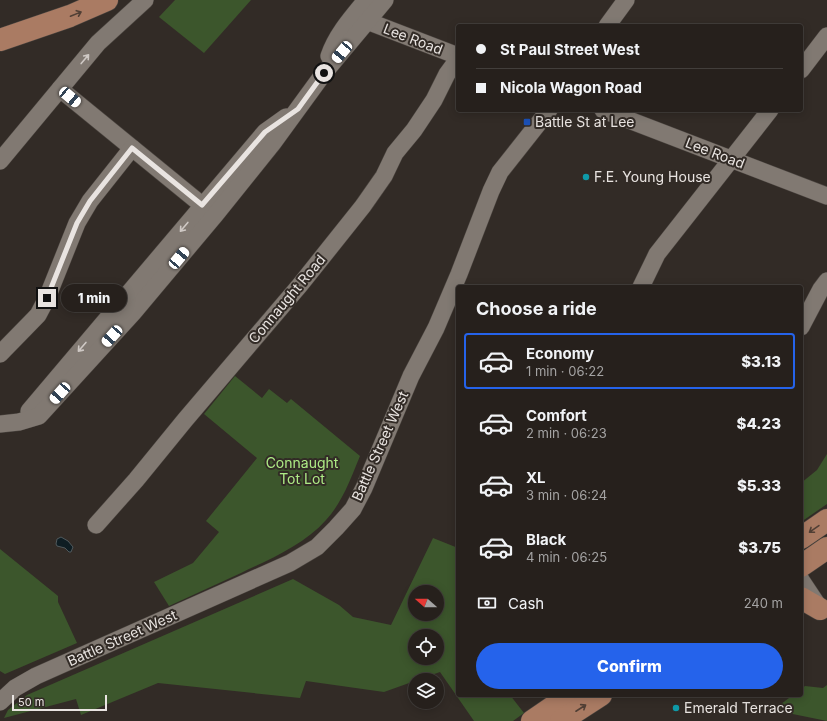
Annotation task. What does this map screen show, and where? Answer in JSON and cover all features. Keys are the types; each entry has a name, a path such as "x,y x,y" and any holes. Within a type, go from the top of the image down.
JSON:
{"main road":[{"path":"0,40 84,11 107,0"},
{"path":"0,30 44,25"},
{"path":"803,537 827,520"},
{"path":"803,565 827,548"},
{"path":"803,599 824,613"},
{"path":"532,721 567,697"},
{"path":"561,721 598,697"}],"street":[{"path":"0,161 98,43 145,0"},
{"path":"324,73 332,50 348,21 366,0"},
{"path":"0,424 19,422 39,416 132,313 216,214 273,143 324,73 385,0"},
{"path":"608,24 626,0"},
{"name":"Lee Road","path":"367,22 456,55"},
{"path":"803,67 827,36"},
{"name":"Connaught Road","path":"96,525 136,480 300,285 363,206 384,176 395,153 414,130 434,100 447,74 456,62"},
{"path":"60,89 202,205"},
{"path":"19,422 265,132 298,109"},
{"name":"Battle Street West","path":"0,702 15,688 36,676 290,563 317,547 336,528 352,509 364,488 411,376 436,328 455,284 491,191 500,172 547,112"},
{"name":"Lee Road","path":"608,112 827,196"},
{"path":"642,285 656,254 732,160 768,112"},
{"path":"0,354 38,315 47,298 77,223 90,201 132,148"},
{"path":"803,323 821,289 827,281"},
{"path":"803,583 824,613"}],"green space":[{"path":"175,0 251,0 204,53 159,17"},
{"name":"Connaught Tot Lot","path":"235,376 262,398 269,389 287,403 291,399 360,456 346,490 337,506 326,520 308,537 275,557 169,606 154,582 193,563 219,532 206,521 257,458 204,414"},
{"path":"827,454 827,504 803,521 803,481 817,470"},
{"path":"433,538 456,547 456,695 444,678 444,673 440,672 408,673 408,683 384,692 306,681 300,698 158,683 81,715 76,699 4,718 8,710 27,695 293,579 339,605 353,617 391,625 408,590 408,621 444,621 444,585 410,585"},
{"path":"0,549 58,596 58,602 77,643 5,674 0,671"},
{"path":"827,685 827,721 773,710 790,697 803,697 803,688 805,686 823,688"},
{"path":"457,697 512,697 524,713 513,721 474,721"}],"shaded area":[{"path":"61,537 68,541 73,547 71,552 65,548 57,546 57,539"}],"place":[{"name":"Battle St at Lee","path":"527,122"},
{"name":"F.E. Young House","path":"586,177"},
{"name":"Emerald Terrace","path":"676,708"}],"route":[{"path":"47,298 77,223 90,201 132,148 202,205 265,132 298,109 324,73"}]}
